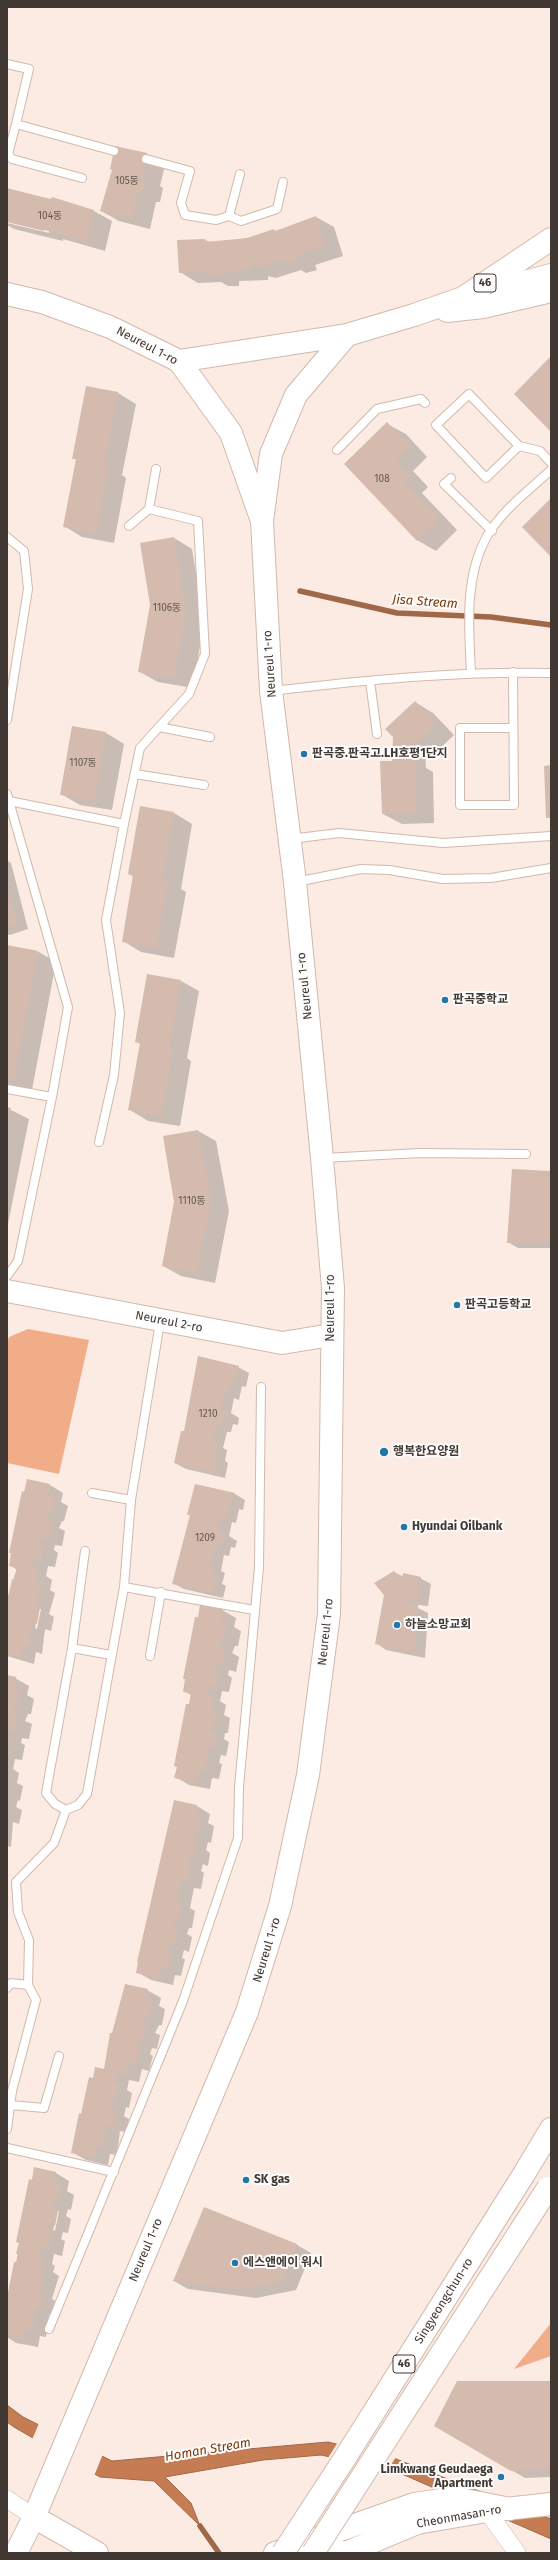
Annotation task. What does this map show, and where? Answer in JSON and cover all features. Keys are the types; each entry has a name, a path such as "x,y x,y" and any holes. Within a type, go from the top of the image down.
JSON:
{"main road":[{"name":"46","path":"463,298 551,239"},
{"name":"46","path":"414,315 463,298 551,275"},
{"name":"46","path":"483,307 551,291"},
{"name":"Neureul 1-ro","path":"7,294 42,302 110,327 179,361 231,433 262,521 271,691 295,882 333,1288 331,1335 329,1614 308,1775 280,1906 247,2012 34,2517"},
{"name":"46","path":"414,315 551,301"},
{"path":"179,361 347,335 414,315"},
{"path":"262,521 271,454 296,395 347,335"},
{"name":"Neureul 2-ro","path":"7,1290 160,1321 282,1343 331,1335"},
{"name":"Singyeongchun-ro","path":"283,2553 344,2461 551,2129"},
{"name":"46","path":"313,2553 550,2186"},
{"path":"275,2553 414,2504 455,2498 510,2509"},
{"name":"Cheonmasan-ro","path":"349,2552 417,2523 487,2511 551,2504"},
{"path":"16,2553 34,2517 97,2553"}],"street":[{"path":"7,2499 34,2517"},
{"path":"487,2511 517,2553"},
{"path":"319,2553 329,2549 349,2552"}],"lane":[{"path":"7,64 29,69 8,154 12,159 82,178"},
{"path":"16,124 114,151"},
{"path":"146,159 190,171 182,203 185,214 216,220 229,216 241,221 277,209 284,182"},
{"path":"229,216 240,174"},
{"path":"519,446 486,478 436,425 469,394 519,446 540,451 551,463"},
{"path":"337,450 377,409 421,398 425,403"},
{"path":"129,526 149,509 156,469"},
{"path":"471,673 469,641 471,586 475,566 486,538 510,507 551,470"},
{"path":"451,478 444,484 492,531"},
{"path":"99,1142 114,1075 120,1014 106,920 140,748 189,694 205,654 198,521 149,509"},
{"path":"7,537 24,551 28,589 7,720"},
{"path":"513,672 514,805 460,805 460,728 513,728"},
{"path":"271,691 471,673 551,673"},
{"path":"370,681 377,734"},
{"path":"159,727 210,737"},
{"path":"135,774 204,785"},
{"path":"7,1276 18,1260 52,1097 68,1007 8,798 124,824"},
{"path":"290,840 339,833 443,843 551,836"},
{"path":"295,882 360,869 388,870 443,879 491,878 551,868"},
{"path":"7,1088 52,1097"},
{"path":"322,1158 420,1153 526,1154"},
{"path":"7,2129 12,2091 36,2000 28,1985 29,1940 18,1912 16,1882 54,1843 66,1810 78,1805 87,1794 124,1587 131,1500 160,1321"},
{"path":"50,2329 184,2001 238,1838 239,1787 259,1567 261,1387"},
{"path":"92,1493 131,1500"},
{"path":"66,1810 55,1804 46,1793 72,1648 85,1551"},
{"path":"124,1587 161,1592 254,1610"},
{"path":"150,1656 161,1592"},
{"path":"72,1648 111,1656"},
{"path":"7,1880 16,1882"},
{"path":"7,1988 11,1984 28,1985"},
{"path":"11,2105 44,2108 59,2056"},
{"path":"7,2148 114,2172"}],"shaded area":[{"path":"28,1329 89,1340 59,1474 7,1463 7,1344 9,1337"},
{"path":"551,2323 551,2356 514,2369"},
{"path":"7,2405 23,2417 112,2461 328,2442 396,2459 551,2519 551,2539 395,2471 321,2455 263,2460 165,2477 191,2503 200,2526 154,2481 100,2477 14,2427 7,2422"}],"pier":[{"path":"39,2423 103,2454 94,2476 32,2440"},
{"path":"338,2442 396,2457 387,2471 328,2458"}],"building":[{"path":"115,146 147,153 142,176 146,177 142,193 138,192 131,219 100,211 112,170 110,169"},
{"path":"7,189 51,199 52,197 94,210 87,242 45,229 44,231 7,222"},
{"path":"316,216 325,246 297,255 299,259 287,263 286,259 257,268 256,265 250,266 250,270 221,271 221,276 209,276 209,271 179,273 177,240 205,239 206,242 247,238 274,229 275,231"},
{"path":"551,356 551,432 514,394"},
{"path":"86,386 118,392 104,465 109,466 96,533 63,527 76,459 72,459"},
{"path":"387,422 410,446 395,460 410,476 404,482 439,519 417,541 344,464"},
{"path":"551,498 551,557 522,527"},
{"path":"174,537 186,610 174,678 138,672 150,605 140,543"},
{"path":"415,701 437,724 415,744 407,743 408,760 415,760 416,813 382,814 380,761 392,761 393,737 385,729"},
{"path":"72,726 106,732 94,800 60,795"},
{"path":"551,765 551,818 546,818 544,766"},
{"path":"140,806 174,812 162,879 168,880 156,948 122,942 133,875 128,874"},
{"path":"7,884 17,923 7,927"},
{"path":"7,945 38,951 14,1080 7,1078"},
{"path":"147,974 181,980 169,1048 173,1049 162,1116 128,1110 140,1043 135,1042"},
{"path":"7,1107 11,1108 8,1124 7,1124"},
{"path":"198,1130 211,1200 197,1273 162,1266 174,1202 163,1136"},
{"path":"512,1169 551,1171 551,1242 507,1243"},
{"path":"198,1356 239,1366 235,1381 231,1380 228,1394 224,1393 220,1409 229,1411 227,1419 223,1418 220,1427 216,1426 213,1442 217,1443 215,1455 218,1456 214,1472 174,1463 181,1431 184,1431"},
{"path":"27,1479 50,1484 47,1496 54,1497 51,1514 48,1514 45,1521 52,1523 48,1539 41,1538 40,1543 44,1544 41,1560 34,1559 32,1569 38,1571 36,1583 42,1584 35,1607 40,1608 37,1624 32,1622 29,1646 23,1645 20,1657 7,1654 7,1599 17,1568 9,1566 11,1553 9,1553 22,1491 24,1492"},
{"path":"195,1484 235,1493 232,1504 229,1503 226,1517 221,1516 218,1532 227,1534 224,1542 220,1541 218,1550 214,1549 210,1565 214,1566 212,1578 216,1579 212,1593 172,1584 190,1515 187,1515"},
{"name":"하늘소망교회","path":"394,1571 402,1580 403,1573 421,1577 417,1600 408,1600 408,1603 418,1606 414,1653 375,1644 384,1595 374,1583"},
{"path":"200,1605 223,1609 221,1621 228,1622 224,1639 221,1639 218,1646 225,1648 222,1665 215,1663 214,1668 219,1669 215,1685 209,1684 207,1695 213,1696 211,1708 217,1710 214,1726 211,1726 210,1732 216,1734 213,1749 207,1748 206,1755 208,1755 205,1772 199,1771 196,1782 174,1778 177,1767 174,1766 186,1704 189,1704 191,1693 183,1692 185,1679 183,1679 195,1617 198,1617"},
{"path":"7,1675 16,1677 14,1689 20,1690 17,1707 14,1706 11,1714 18,1716 15,1732 7,1731"},
{"path":"7,1736 11,1736 8,1755 7,1755"},
{"path":"174,1800 197,1805 195,1816 201,1817 197,1836 194,1835 192,1843 197,1844 194,1858 189,1857 188,1863 191,1864 187,1882 181,1881 176,1901 182,1903 178,1921 175,1920 173,1927 179,1928 175,1944 170,1943 169,1950 172,1951 168,1969 162,1967 159,1978 136,1973 137,1962"},
{"path":"125,1984 148,1989 145,1999 152,2001 148,2018 145,2018 141,2025 147,2027 143,2042 138,2041 137,2046 140,2047 136,2063 128,2062 125,2075 116,2073 113,2083 119,2085 115,2101 112,2100 110,2109 116,2111 113,2125 107,2124 103,2148 97,2146 94,2158 71,2153 79,2113 81,2114 89,2077 93,2078 95,2067 104,2069 110,2033 112,2033"},
{"path":"34,2167 56,2172 54,2184 61,2186 58,2203 54,2202 52,2209 58,2210 55,2226 49,2225 48,2231 52,2232 48,2249 40,2247 39,2256 42,2257 40,2266 46,2267 39,2292 44,2293 40,2308 35,2307 33,2330 26,2329 24,2340 7,2336 7,2298 14,2262 17,2262 18,2254 16,2254 19,2243 16,2242 29,2179 32,2180"},
{"name":"에스앤에이 워시","path":"204,2207 297,2244 282,2282 242,2290 173,2281"},
{"path":"457,2381 551,2381 551,2469 511,2471 434,2426"}],"waterway":[{"name":"Jisa Stream","path":"300,591 397,613 491,617 551,625"},
{"path":"200,2526 219,2553"}],"place":[{"name":"판곡중.판곡고.LH호평1단지","path":"304,754"},
{"name":"판곡중학교","path":"445,1000"},
{"name":"판곡고등학교","path":"457,1305"},
{"name":"행복한요양원","path":"384,1452"},
{"name":"Hyundai Oilbank","path":"404,1527"},
{"name":"하늘소망교회","path":"397,1625"},
{"name":"SK gas","path":"246,2180"},
{"name":"에스앤에이 워시","path":"235,2263"},
{"name":"Limkwang Geudaega Apartment","path":"501,2477"}],"water label":[{"name":"Homan Stream","path":"208,2450"}]}
